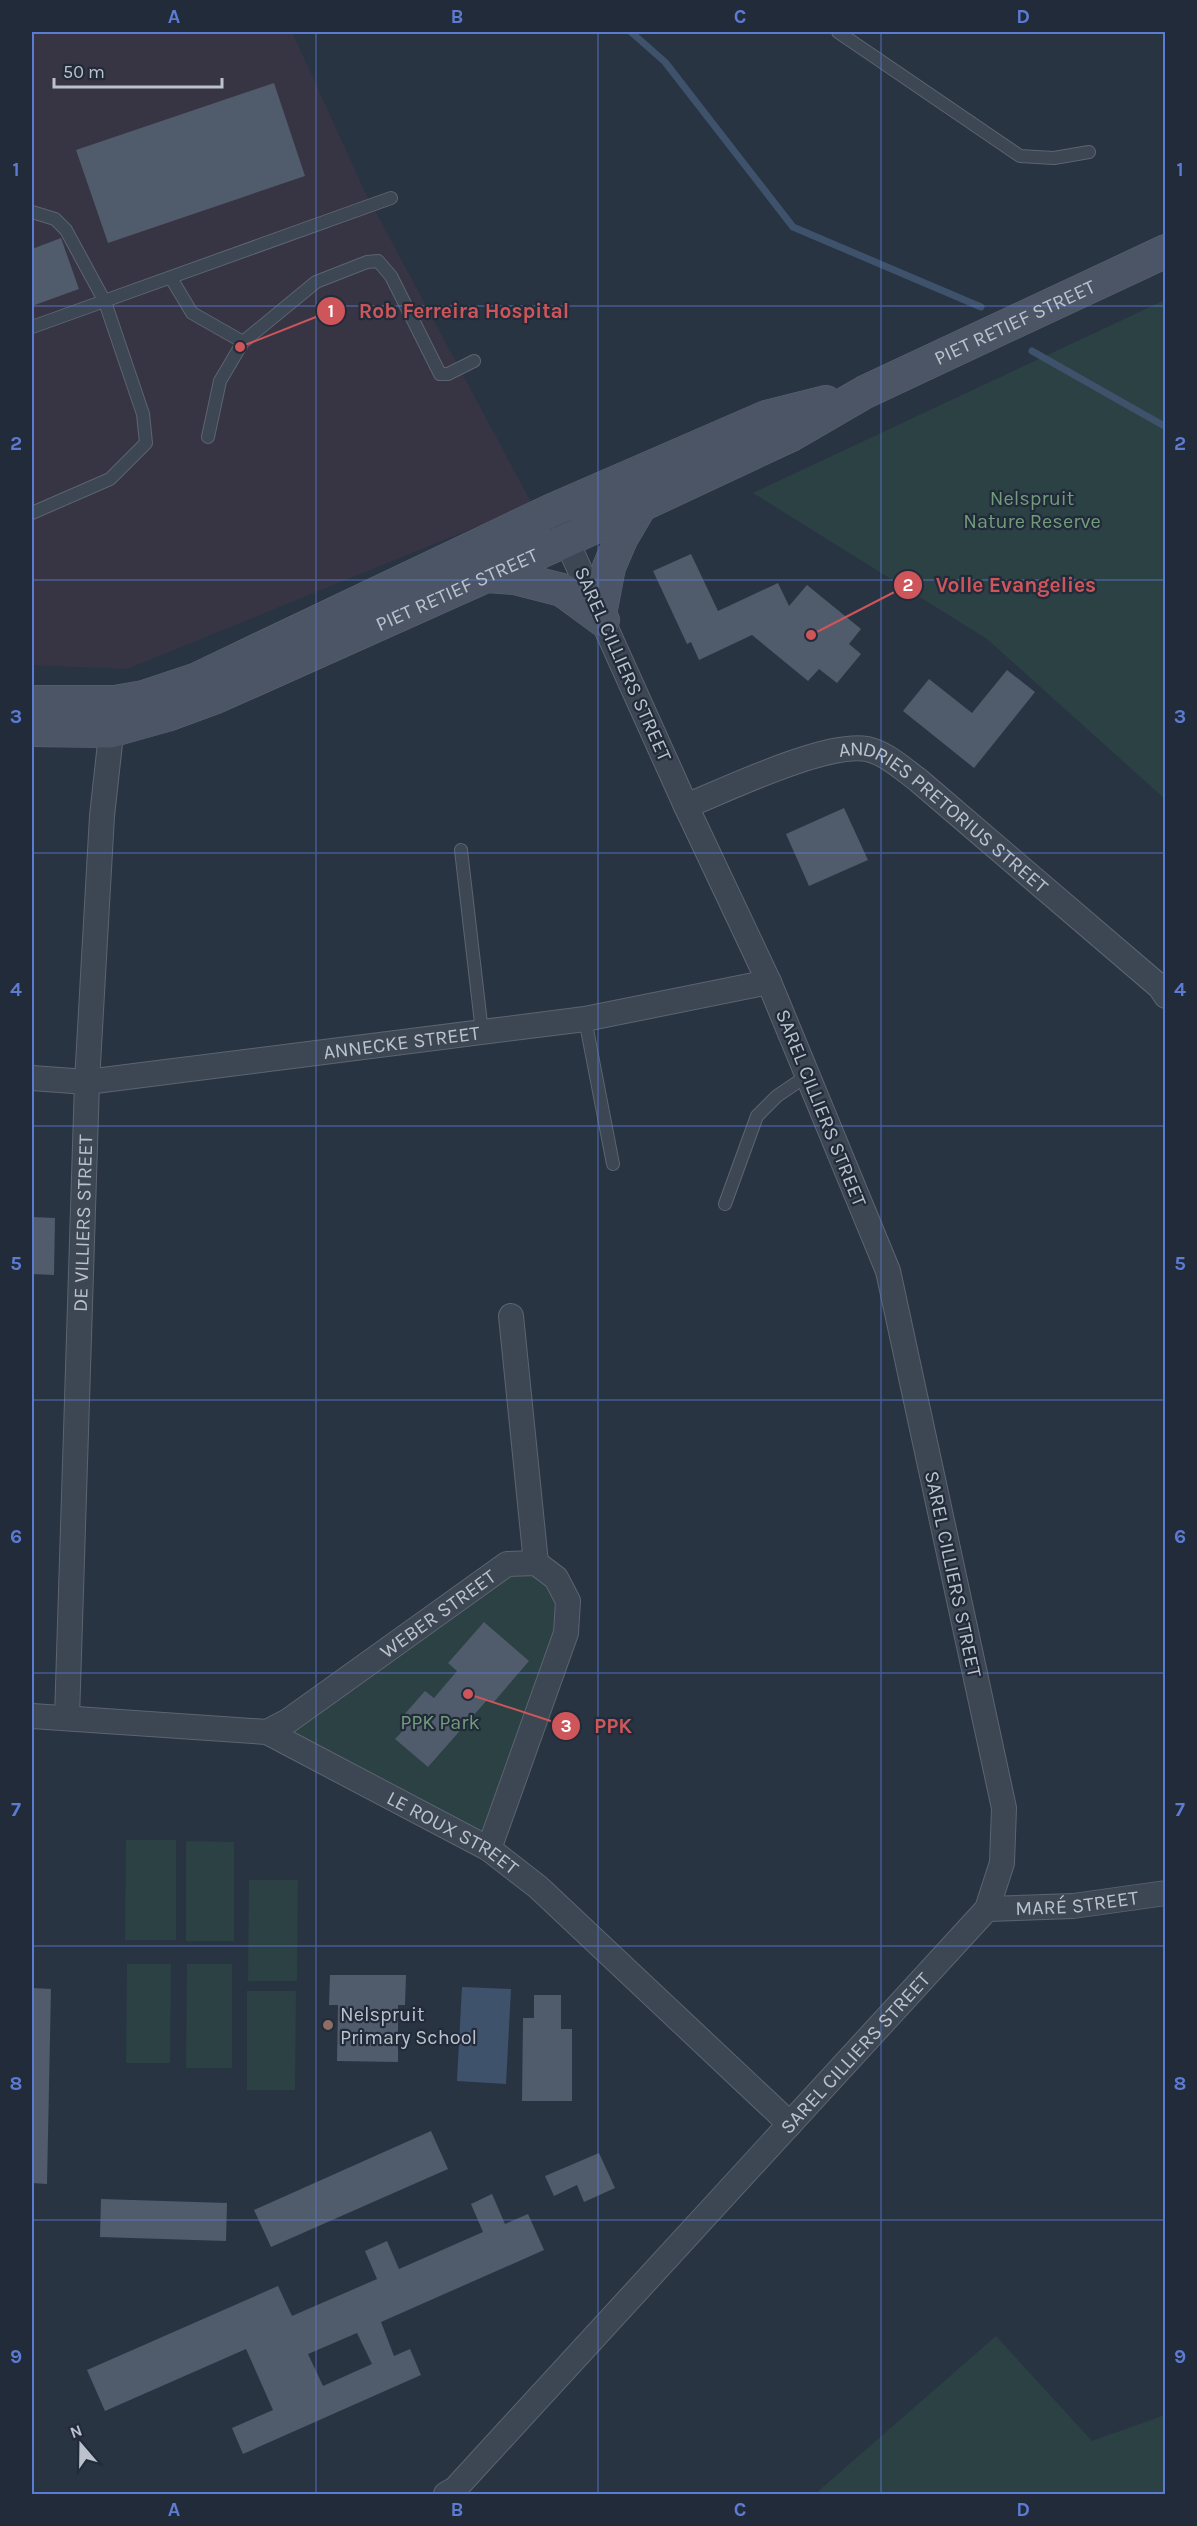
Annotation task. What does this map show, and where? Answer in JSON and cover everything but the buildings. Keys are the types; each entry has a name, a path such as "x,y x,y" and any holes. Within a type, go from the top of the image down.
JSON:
{"street":[{"name":"PIET RETIEF STREET","path":"32,730 113,716 167,715 216,697 567,540 791,435 865,392 1166,251"},
{"name":"PIET RETIEF STREET","path":"32,702 113,716 144,697 195,680 552,510 766,417 865,392"},
{"path":"487,576 515,579 562,591 602,617 609,567 621,539 641,505"},
{"name":"SAREL CILLIERS STREET","path":"453,2493 987,1909 1002,1863 1004,1808 888,1271 770,981 686,806 552,510"},
{"name":"DE VILLIERS STREET","path":"67,1718 87,1082 102,816 113,716"},
{"name":"ANDRIES PRETORIUS STREET","path":"686,806 818,754 866,749 882,755 918,780 1160,987 1166,996"},
{"name":"ANNECKE STREET","path":"32,1078 87,1082 585,1019 770,981"},
{"path":"489,1850 566,1633 568,1600 556,1578 536,1563 511,1316"},
{"name":"WEBER STREET","path":"267,1732 288,1721 507,1564 536,1563"},
{"name":"LE ROUX STREET","path":"32,1716 267,1732 489,1850 538,1887 790,2124"},
{"name":"MARÉ STREET","path":"987,1909 1073,1906 1166,1893"}],"lane":[{"path":"838,32 1020,156 1053,158 1089,152"},
{"path":"32,327 391,198"},
{"path":"32,212 55,219 66,230 105,302 143,414 146,443 110,479 32,513"},
{"path":"208,437 220,381 243,342 316,282 367,262 378,261 391,276 441,374 448,374 474,361"},
{"path":"171,278 192,313 243,342"},
{"path":"461,850 482,1032"},
{"path":"585,1019 613,1164"},
{"path":"725,1204 757,1116 777,1096 808,1075"}],"shaded area":[{"path":"32,32 292,32 364,190 532,504 127,669 32,665"}],"green space":[{"name":"Nelspruit Nature Reserve","path":"1165,300 1165,799 987,639 753,493"},
{"name":"PPK Park","path":"507,1564 537,1566 568,1601 489,1849 267,1732"},
{"path":"126,1840 176,1840 176,1940 125,1940"},
{"path":"186,1841 234,1842 234,1941 186,1941"},
{"path":"249,1880 298,1880 297,1981 248,1981"},
{"path":"127,1964 171,1964 170,2063 126,2063"},
{"path":"187,1964 232,1964 232,2068 186,2068"},
{"path":"247,1991 296,1991 295,2090 247,2090"},
{"path":"996,2336 1092,2441 1165,2415 1165,2494 815,2494"}],"water":[{"path":"462,1987 511,1989 506,2084 457,2081"}],"waterway":[{"path":"631,32 665,62 793,227 981,307"},
{"path":"1032,351 1166,427"}],"place":[{"name":"Rob Ferreira Hospital","path":"240,347"},
{"name":"Volle Evangelies","path":"811,635"},
{"name":"PPK","path":"468,1694"},
{"name":"Nelspruit Primary School","path":"328,2025"}]}
